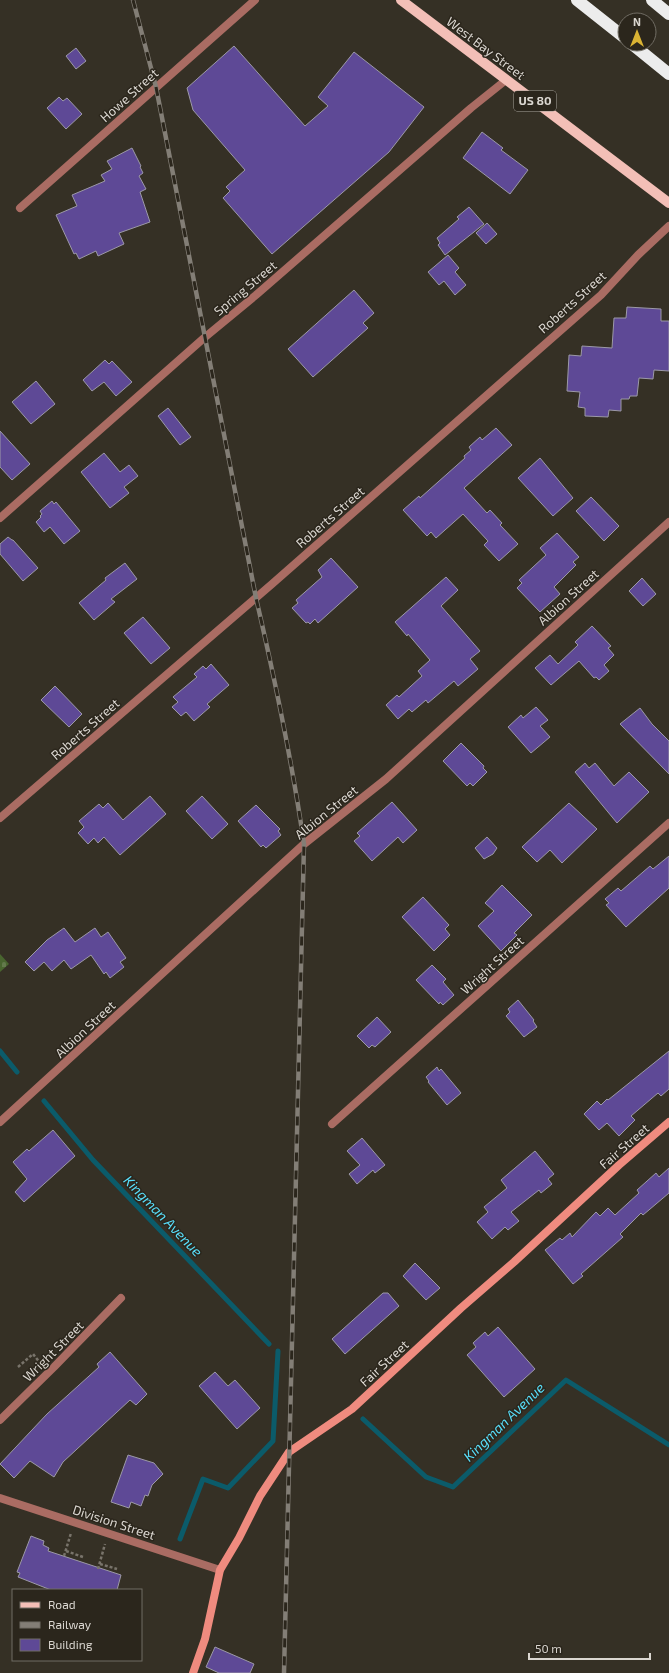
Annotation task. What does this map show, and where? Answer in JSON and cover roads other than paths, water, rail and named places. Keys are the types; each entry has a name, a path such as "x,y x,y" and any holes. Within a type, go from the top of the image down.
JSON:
{"highway":[{"path":"577,0 617,32"},
{"path":"652,0 669,14"},
{"path":"642,52 669,74"}],"main road":[{"name":"West Bay Street","path":"401,0 669,203"}],"street":[{"name":"Howe Street","path":"20,208 255,0"},
{"name":"Spring Street","path":"0,518 204,338 256,295 483,98 506,80"},
{"name":"Roberts Street","path":"0,818 267,589 602,295 638,255 669,226"},
{"name":"Albion Street","path":"0,1122 304,844 386,779 669,522"},
{"name":"Wright Street","path":"332,1124 669,823"},
{"name":"Fair Street","path":"192,1673 205,1639 220,1570 239,1538 260,1496 289,1452 352,1408 460,1308 514,1262 619,1165 669,1122"},
{"name":"Wright Street","path":"0,1420 121,1298"},
{"name":"Division Street","path":"0,1498 220,1570"}],"waterway":[{"name":"Kingman Avenue","path":"0,1051 17,1072"},
{"name":"Kingman Avenue","path":"44,1101 93,1160 269,1344"},
{"path":"180,1539 203,1479 228,1488 273,1441 278,1351"},
{"name":"Kingman Avenue","path":"363,1419 426,1477 453,1487 566,1380 669,1445"}],"railway":[{"path":"133,0 156,87 256,598 283,721 304,844 284,1673"}]}
